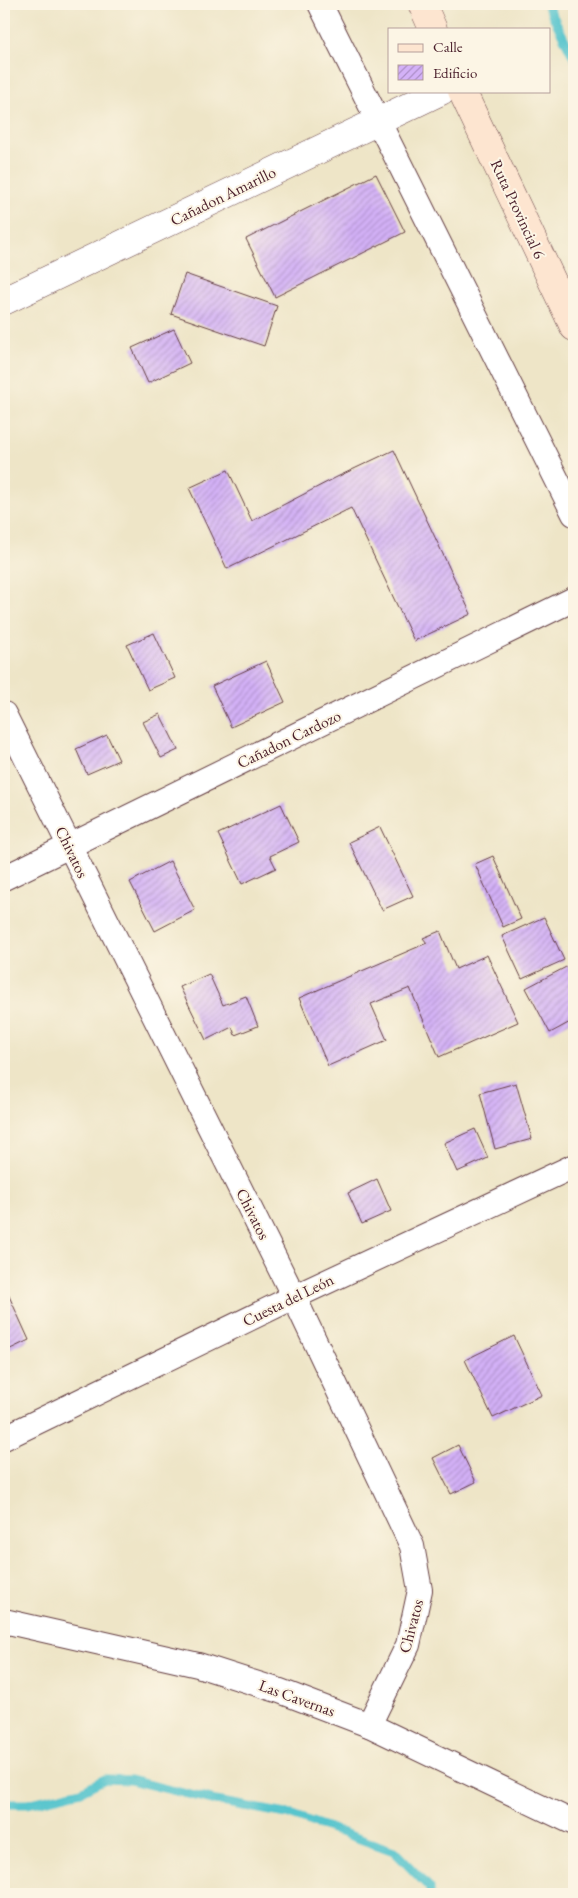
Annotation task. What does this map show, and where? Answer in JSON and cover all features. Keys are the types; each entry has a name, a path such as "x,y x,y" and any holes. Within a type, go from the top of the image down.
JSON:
{"main road":[{"path":"422,4 433,28"},
{"name":"Ruta Provincial 6","path":"462,92 574,326"}],"street":[{"path":"320,4 574,514"},
{"name":"Cañadon Amarillo","path":"4,301 439,92"},
{"name":"Cañadon Cardozo","path":"4,878 574,599"},
{"name":"Chivatos","path":"4,714 294,1297 412,1546 420,1590 408,1645 369,1725"},
{"name":"Cuesta del León","path":"4,1438 294,1297 574,1166"},
{"name":"Las Cavernas","path":"4,1621 198,1665 280,1691 369,1725 574,1823"}],"building":[{"path":"376,174 405,232 275,297 246,239"},
{"path":"185,274 277,306 264,346 171,314"},
{"path":"174,329 190,363 148,383 132,348"},
{"path":"394,450 471,614 414,641 351,508 227,569 189,488 228,470 252,521"},
{"path":"154,633 175,678 148,690 127,645"},
{"path":"266,661 285,702 231,727 212,686"},
{"path":"160,714 178,750 161,758 143,722"},
{"path":"107,735 119,760 87,774 76,749"},
{"path":"281,804 299,842 270,856 276,868 242,884 218,834"},
{"path":"380,827 413,896 382,910 349,842"},
{"path":"493,856 521,919 503,927 475,864"},
{"path":"170,861 195,910 155,931 130,882"},
{"path":"544,917 564,960 522,979 502,936"},
{"path":"440,931 456,969 487,955 518,1022 439,1057 410,988 371,1004 387,1040 328,1066 299,998 427,943 423,938"},
{"path":"568,966 574,977 574,1020 550,1033 526,988"},
{"path":"209,974 223,1005 246,996 258,1026 235,1035 232,1027 206,1040 180,987"},
{"path":"516,1083 532,1139 495,1149 480,1093"},
{"path":"475,1129 488,1158 457,1172 444,1143"},
{"path":"377,1179 391,1211 362,1224 348,1193"},
{"path":"4,1285 29,1340 4,1352"},
{"path":"514,1336 542,1395 493,1418 465,1360"},
{"path":"458,1445 476,1482 451,1494 433,1458"}],"waterway":[{"path":"547,4 574,58"},
{"path":"4,1804 27,1804 81,1791 105,1779 130,1780 216,1801 292,1815 394,1851 430,1888 430,1894"}]}
